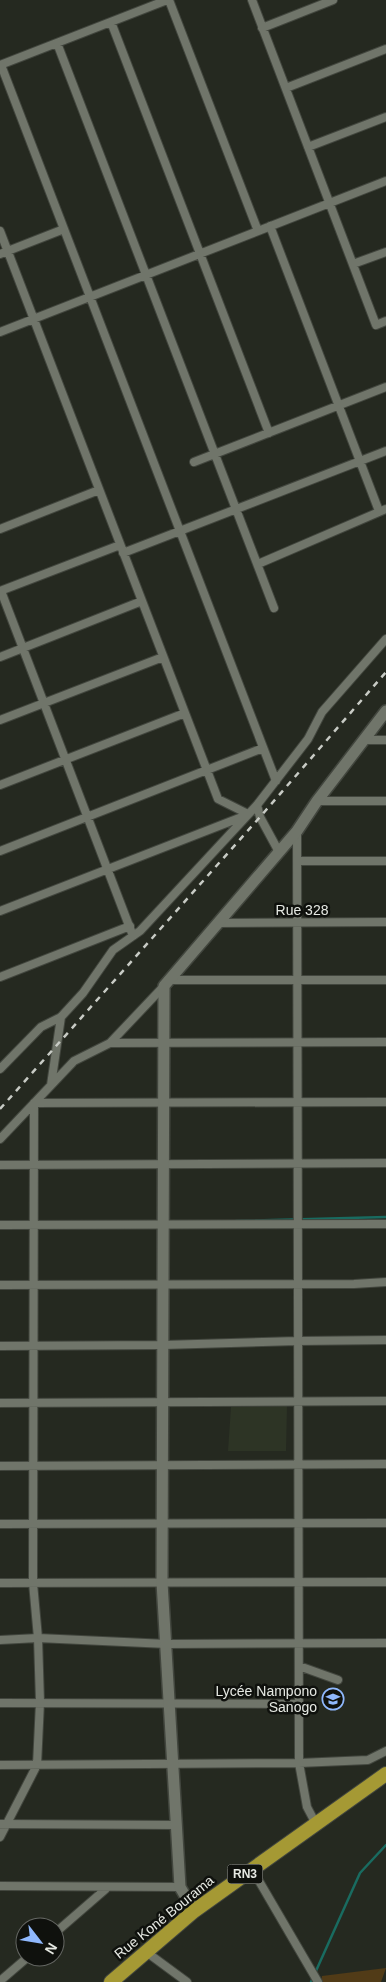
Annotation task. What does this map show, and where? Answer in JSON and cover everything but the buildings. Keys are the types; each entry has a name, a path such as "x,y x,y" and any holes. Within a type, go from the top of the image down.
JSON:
{"highway":[{"name":"Rue Koné Bourama","path":"111,1982 194,1910 386,1774"}],"street":[{"path":"258,231 168,0 1,65 276,781"},
{"path":"252,0 376,325 386,322"},
{"path":"262,28 333,0"},
{"path":"111,22 269,433"},
{"path":"58,43 274,608"},
{"path":"286,88 386,48"},
{"path":"308,147 386,117"},
{"path":"0,332 386,181"},
{"path":"258,564 383,510 360,461 270,226"},
{"path":"4,252 64,228"},
{"path":"0,231 4,252 34,319 218,799 248,814"},
{"path":"353,264 386,252"},
{"path":"194,462 386,387"},
{"path":"123,553 386,450"},
{"path":"0,529 99,490"},
{"path":"120,545 1,591 133,936"},
{"path":"0,657 142,601"},
{"path":"0,1069 41,1027 61,1016 83,993 113,950 140,931 257,805 308,739 322,712 386,639"},
{"path":"0,720 163,656"},
{"path":"0,1139 74,1061 110,1043 166,983 296,831 386,711"},
{"path":"0,785 185,713"},
{"path":"363,740 386,740"},
{"path":"0,851 264,748"},
{"path":"317,801 386,800"},
{"path":"257,805 260,817 279,852"},
{"path":"0,911 248,814"},
{"path":"296,831 299,1762 307,1807 316,1824"},
{"path":"297,861 386,861"},
{"name":"Rue 328","path":"218,923 386,922"},
{"path":"0,977 130,926"},
{"path":"166,983 386,980"},
{"path":"166,983 163,1043 162,1582 180,1887 194,1910"},
{"path":"51,1086 61,1016"},
{"path":"110,1043 386,1042"},
{"path":"34,1103 386,1102"},
{"path":"0,1837 3,1824 37,1765 40,1702 38,1638 33,1583 34,1103"},
{"path":"0,1164 386,1163"},
{"path":"0,1225 386,1224"},
{"path":"0,1285 386,1282"},
{"path":"0,1346 163,1345 386,1340"},
{"path":"0,1402 386,1401"},
{"path":"0,1466 386,1464"},
{"path":"0,1524 386,1523"},
{"path":"0,1583 386,1582"},
{"path":"0,1640 38,1638 167,1644 386,1644"},
{"path":"299,1666 338,1680"},
{"path":"0,1702 298,1704"},
{"path":"0,1765 368,1760 386,1751"},
{"path":"3,1824 177,1825"},
{"path":"252,1869 318,1982"},
{"path":"0,1886 180,1887"},
{"path":"65,1924 108,1887"},
{"path":"145,1951 187,1982"},
{"path":"0,1981 16,1967"}],"shaded area":[{"path":"287,1406 286,1451 228,1451 231,1407"},
{"path":"386,1968 381,1982 321,1982 322,1976"}],"waterway":[{"path":"236,1221 386,1217"},
{"path":"311,1982 360,1873 386,1845"}],"railway":[{"path":"0,1109 260,817 386,672"}],"place":[{"name":"Lycée Nampono Sanogo","path":"333,1699"}]}
